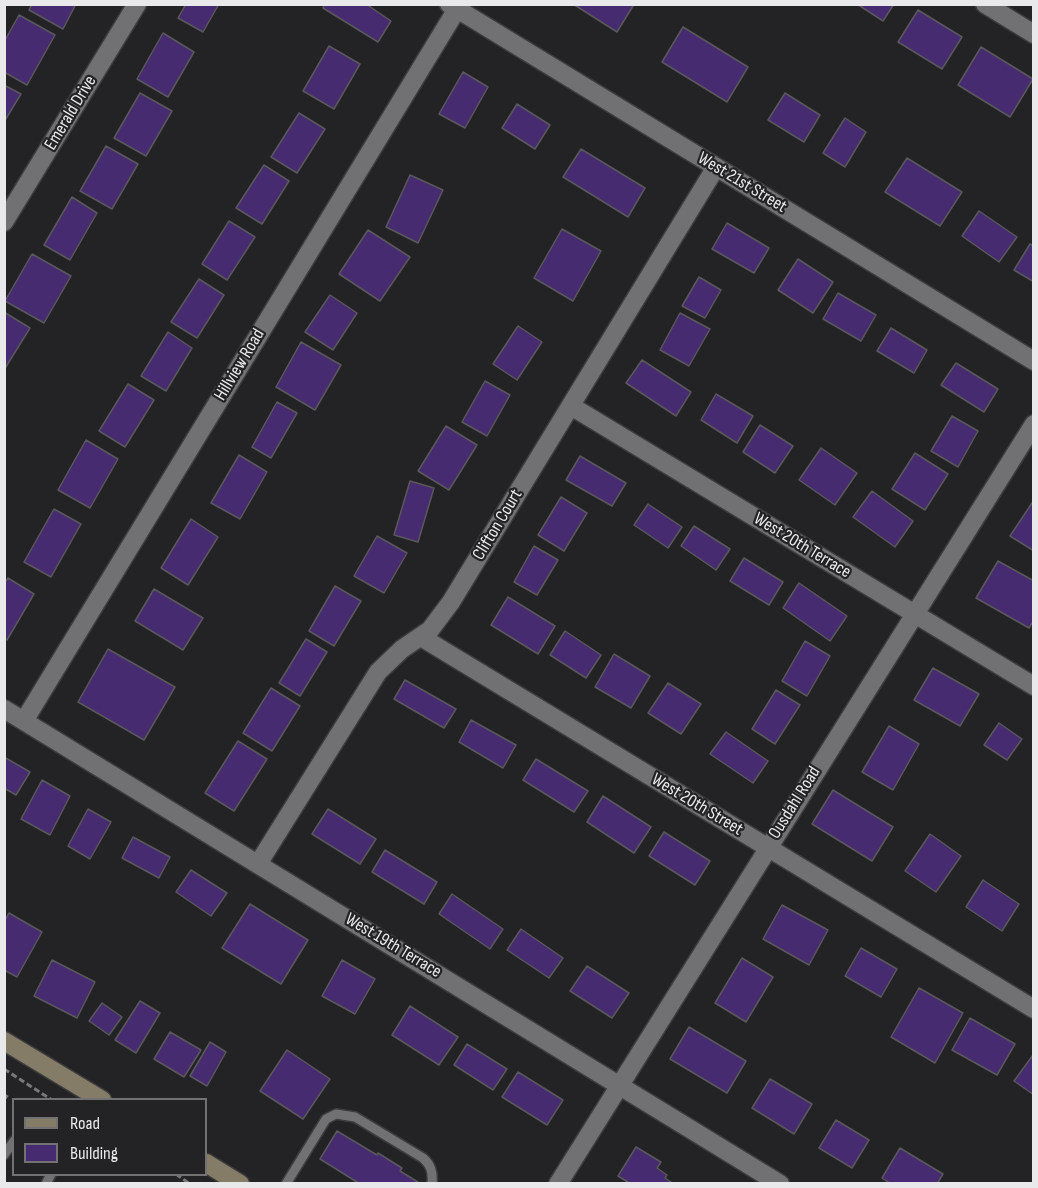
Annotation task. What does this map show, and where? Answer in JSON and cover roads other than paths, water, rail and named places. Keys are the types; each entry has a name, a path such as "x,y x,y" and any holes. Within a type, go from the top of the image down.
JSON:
{"main road":[{"path":"4,1041 99,1098"},
{"path":"207,1163 240,1184"}],"street":[{"name":"Emerald Drive","path":"4,222 137,4"},
{"path":"985,4 1034,34"},
{"name":"West 21st Street","path":"453,7 1034,361"},
{"name":"Hillview Road","path":"24,721 453,7"},
{"name":"Clifton Court","path":"258,864 378,672 402,649 435,625 451,603 716,167"},
{"name":"West 20th Terrace","path":"571,406 1034,686"},
{"name":"Ousdahl Road","path":"558,1184 1034,424"},
{"name":"West 20th Street","path":"421,637 1034,1009"},
{"name":"West 19th Terrace","path":"4,709 780,1184"}],"lane":[{"path":"286,1184 326,1119 336,1114 355,1117 423,1158 430,1165 433,1176 432,1184"}]}
